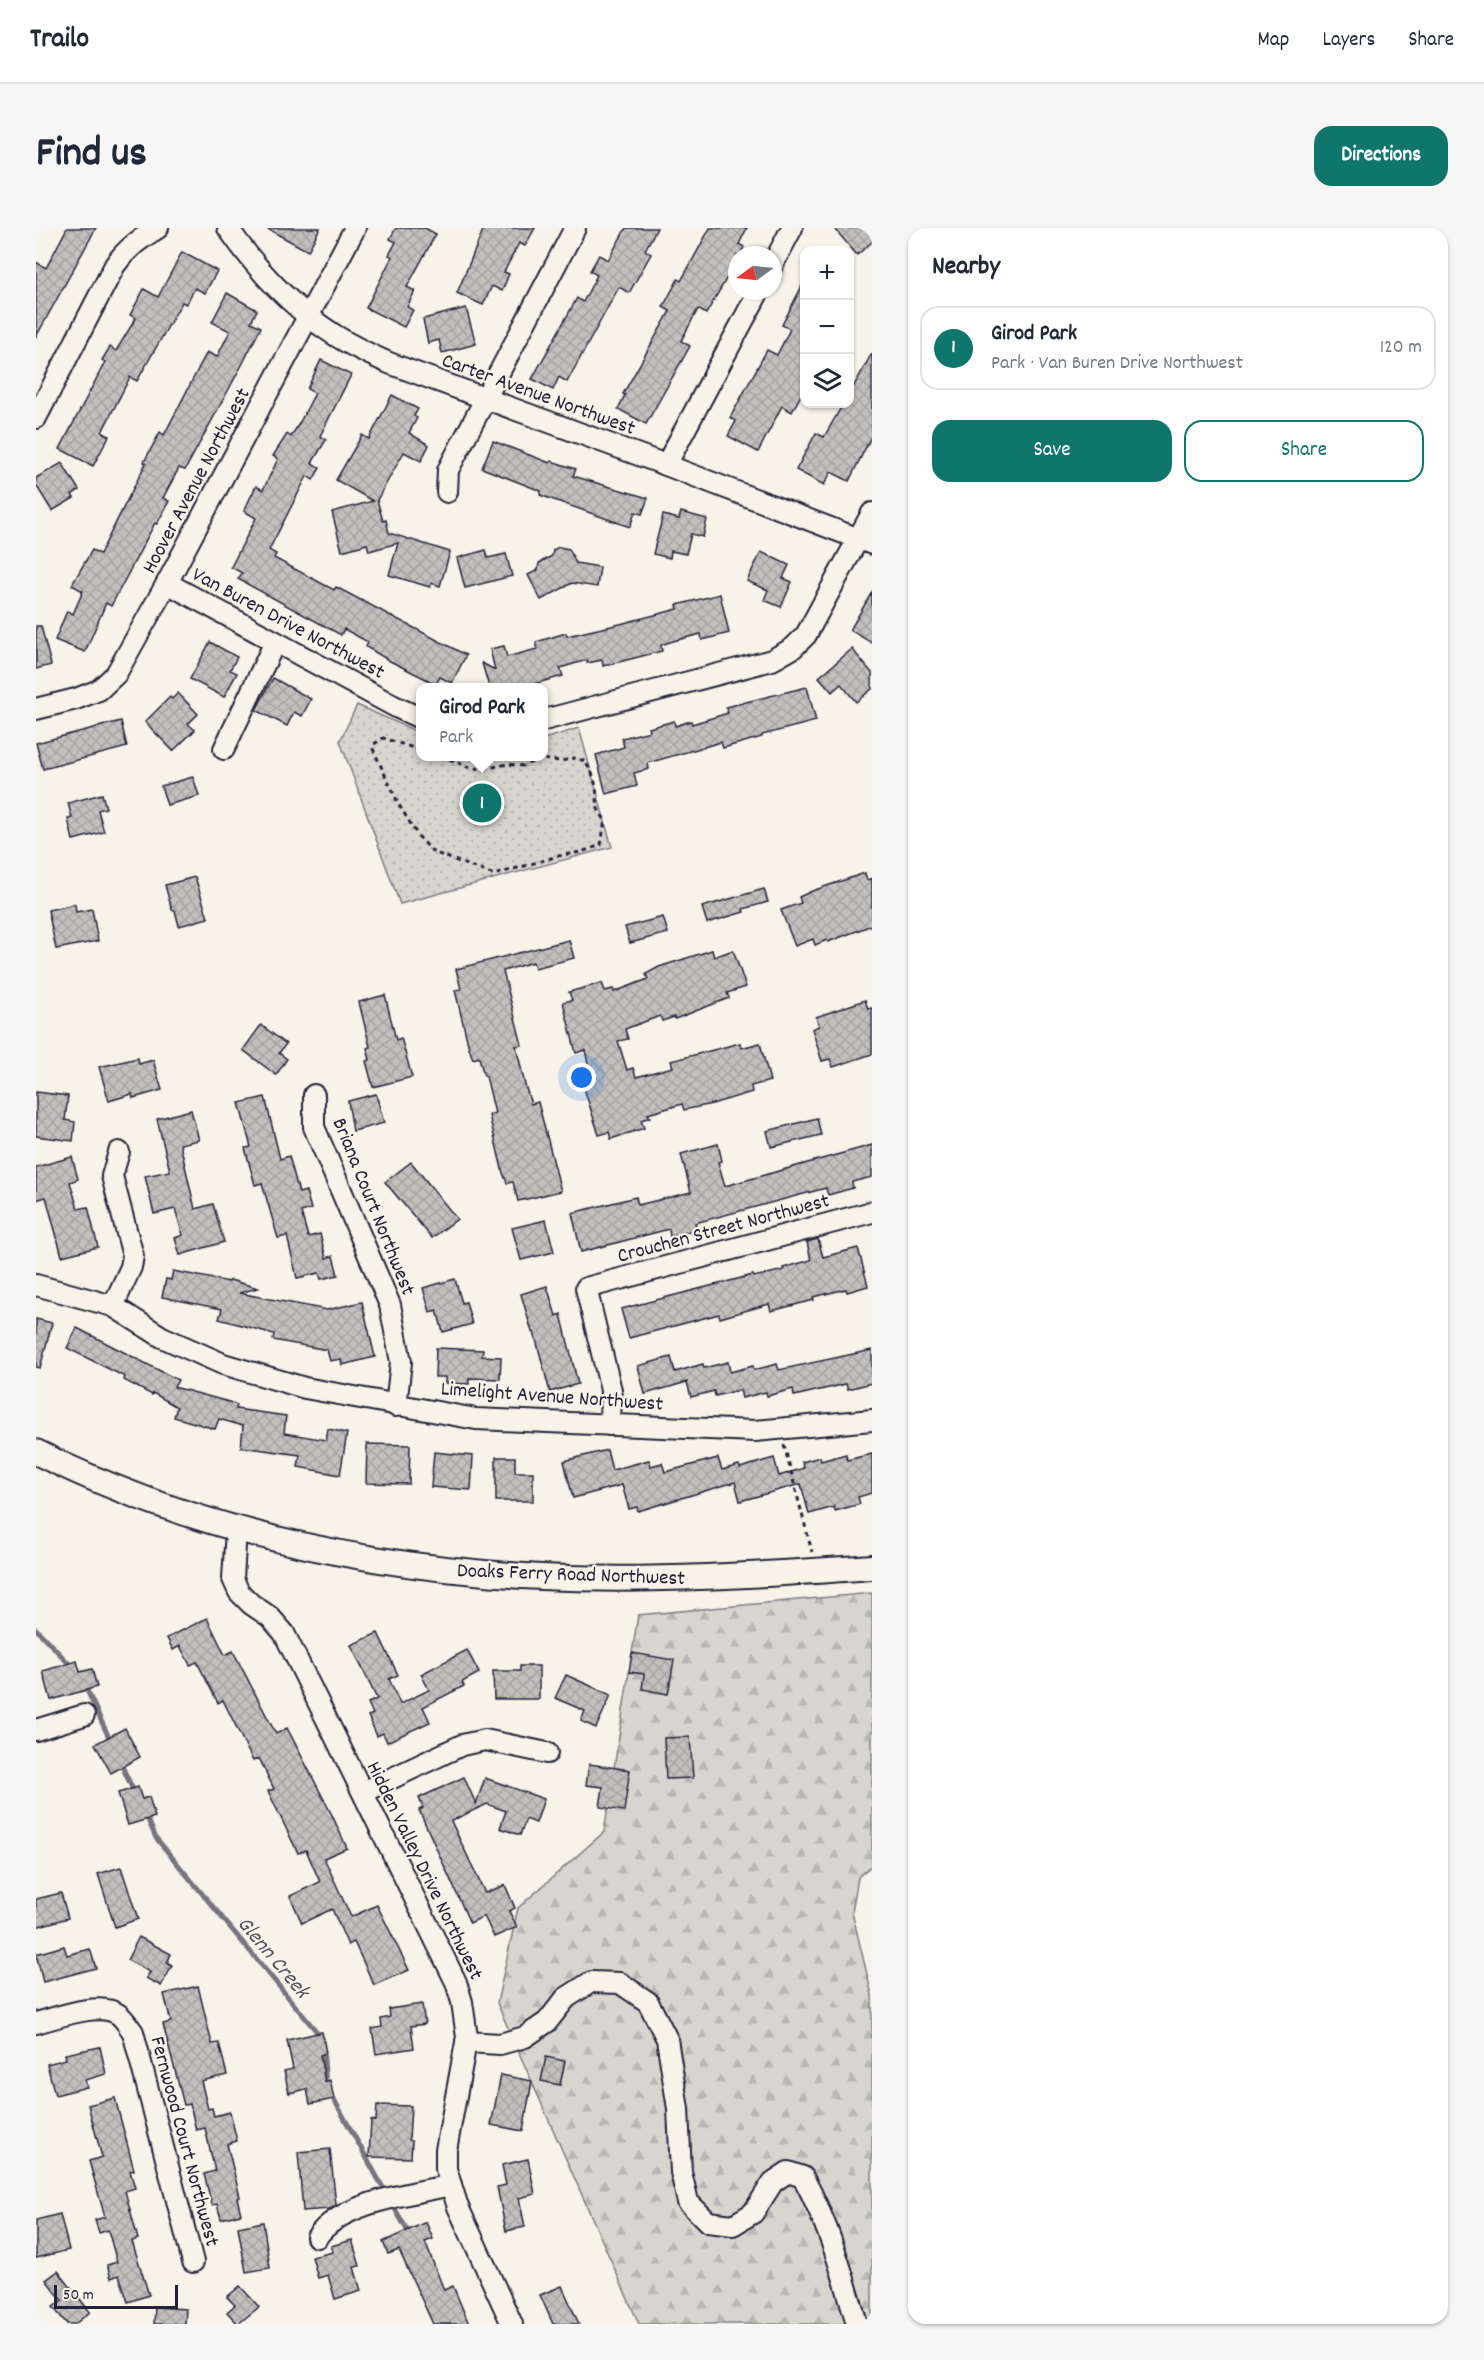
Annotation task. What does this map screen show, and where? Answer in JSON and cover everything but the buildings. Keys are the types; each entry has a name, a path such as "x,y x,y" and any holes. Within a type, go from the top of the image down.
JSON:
{"main road":[{"name":"Doaks Ferry Road Northwest","path":"36,1452 60,1464 164,1505 236,1529 358,1557 408,1565 544,1577 693,1578 872,1567"}],"street":[{"path":"36,418 115,266 125,251 137,240 158,228"},
{"name":"Carter Avenue Northwest","path":"228,228 266,276 308,316 347,342 389,363 666,465 865,542"},
{"name":"Hoover Avenue Northwest","path":"36,709 76,699 99,690 116,674 167,583 355,228"},
{"path":"447,492 448,470 575,228"},
{"path":"782,247 792,228"},
{"path":"666,465 754,300"},
{"path":"548,719 772,660 793,648 806,635 865,542 872,513"},
{"name":"Van Buren Drive Northwest","path":"167,583 416,716"},
{"path":"224,749 275,642"},
{"name":"Briana Court Northwest","path":"314,1095 314,1126 390,1305 401,1362 396,1406"},
{"path":"113,1306 131,1267 133,1256 112,1176 119,1152"},
{"name":"Crouchen Street Northwest","path":"610,1425 611,1390 586,1288 872,1212"},
{"name":"Limelight Avenue Northwest","path":"36,1285 113,1306 162,1337 223,1364 305,1388 476,1419 755,1431 872,1420"},
{"name":"Hidden Valley Drive Northwest","path":"236,1529 233,1579 239,1592 251,1604 270,1617 284,1633 456,1982 465,2019 466,2042 446,2150 446,2169 450,2185 512,2324"},
{"path":"36,1730 84,1715"},
{"path":"363,1792 462,1745 485,1740 547,1752"},
{"path":"466,2042 500,2044 525,2037 547,2022 566,1998 591,1982 621,1983 648,2002 667,2039 678,2109 681,2172 688,2202 708,2222 733,2225 753,2213 773,2182 788,2172 804,2177 842,2271 857,2324"},
{"name":"Fernwood Court Northwest","path":"36,2023 104,2009 118,2014 133,2032 193,2262"},
{"path":"317,2237 328,2224 357,2209 450,2185"}],"path":[{"path":"416,749 383,738 377,740 373,749 399,805 418,836 433,852 494,875 601,845 605,820 598,809 596,786 585,761 574,758 562,761 548,760"},
{"path":"454,761 470,768 484,769 508,764 523,766 534,761"},
{"path":"780,1429 816,1571"}],"green space":[{"path":"357,705 416,731 416,761 548,761 548,738 579,728 612,847 400,904 340,741"},
{"path":"872,1593 872,1865 858,1877 852,1912 872,1995 872,2324 639,2324 497,2003 518,1908 604,1832 638,1615"}],"waterway":[{"name":"Glenn Creek","path":"36,1629 73,1668"},
{"name":"Glenn Creek","path":"85,1686 111,1742"},
{"name":"Glenn Creek","path":"120,1762 135,1794"},
{"name":"Glenn Creek","path":"145,1813 156,1838 322,2038"},
{"name":"Glenn Creek","path":"323,2048 326,2086"},
{"name":"Glenn Creek","path":"331,2094 386,2193"},
{"name":"Glenn Creek","path":"391,2202 410,2235"}],"place":[{"name":"Girod Park","path":"482,803"}]}
